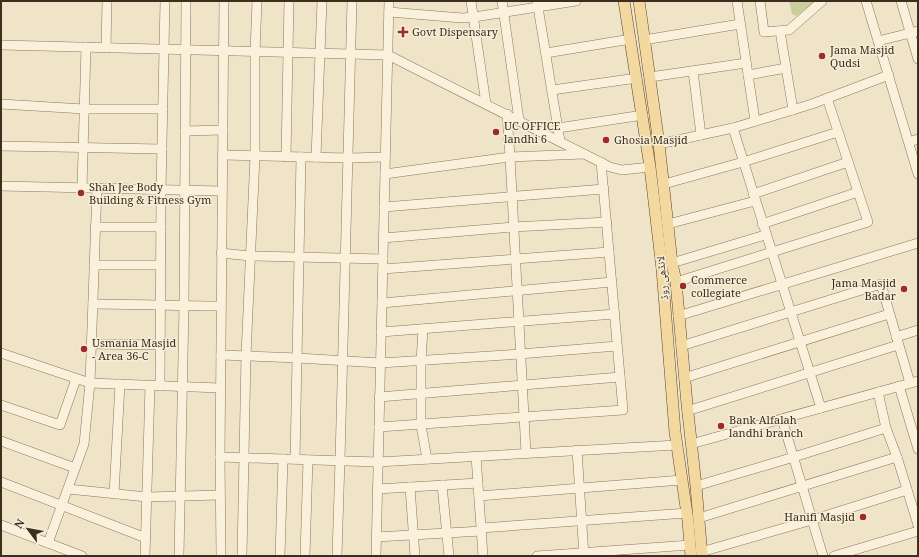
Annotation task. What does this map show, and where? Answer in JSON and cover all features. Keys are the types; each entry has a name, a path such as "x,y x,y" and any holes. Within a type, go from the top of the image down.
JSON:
{"main road":[{"name":"لانڈھی روڈ","path":"624,1 650,166 662,269 675,432 687,513 696,552"},
{"name":"لانڈھی روڈ","path":"639,1 659,144 672,263 676,282 687,411 699,518 696,552"},
{"path":"675,432 690,430"},
{"path":"678,450 692,448"}],"street":[{"path":"106,48 107,1"},
{"path":"160,386 164,1"},
{"path":"179,556 184,306 186,1"},
{"path":"221,556 220,388 224,1"},
{"path":"242,556 246,356 254,156 254,52 257,1"},
{"path":"286,157 289,1"},
{"path":"316,157 322,1"},
{"path":"337,556 349,158 352,1"},
{"path":"376,556 389,1"},
{"path":"471,1 486,104"},
{"path":"502,1 519,120"},
{"path":"389,12 462,18 504,12 538,4 576,1"},
{"path":"737,1 755,121"},
{"path":"760,1 764,32 789,30 822,1"},
{"path":"866,1 918,174"},
{"path":"901,1 914,32 918,59"},
{"path":"538,4 560,141"},
{"path":"644,40 740,24"},
{"path":"780,31 793,110"},
{"path":"878,41 914,32"},
{"path":"546,53 630,38"},
{"path":"1,45 388,56 602,162 622,170 650,166"},
{"path":"82,188 86,47"},
{"path":"650,77 746,63"},
{"path":"748,75 786,68"},
{"path":"693,71 701,135"},
{"path":"659,144 732,128 793,110 888,75"},
{"path":"552,90 637,78"},
{"path":"676,282 868,222 827,98"},
{"path":"1,104 84,109 163,109"},
{"path":"507,114 526,454"},
{"path":"558,128 643,115"},
{"path":"732,128 821,408"},
{"path":"185,131 223,130"},
{"path":"664,184 743,162 838,132"},
{"path":"909,142 918,139"},
{"path":"1,146 162,150"},
{"path":"385,174 510,157 585,154"},
{"path":"222,155 301,158 385,157"},
{"path":"295,459 301,158"},
{"path":"379,427 623,410 602,162"},
{"path":"668,224 754,197 848,162"},
{"path":"1,186 222,191"},
{"path":"48,543 84,444 90,383 97,188"},
{"path":"384,208 604,189"},
{"path":"762,224 858,192"},
{"path":"383,238 513,227 607,222"},
{"path":"95,227 161,227"},
{"path":"672,263 765,235"},
{"path":"678,316 918,242"},
{"path":"383,269 609,252"},
{"path":"222,253 250,256 383,259"},
{"path":"94,265 161,265"},
{"path":"382,303 612,282"},
{"path":"681,346 880,284 897,341 914,382 782,419 692,448"},
{"path":"92,304 221,306"},
{"path":"381,332 615,314"},
{"path":"684,378 889,314"},
{"path":"423,329 421,361 421,425 427,459"},
{"path":"687,411 809,373 897,341 918,330"},
{"path":"91,344 160,345"},
{"path":"221,355 380,363 618,346"},
{"path":"1,353 90,383 220,388"},
{"path":"379,397 620,377"},
{"path":"1,404 60,425 76,379"},
{"path":"114,494 120,384"},
{"path":"145,556 150,386"},
{"path":"899,386 918,449"},
{"path":"878,392 886,428 912,494 918,525"},
{"path":"782,419 823,556"},
{"path":"696,486 886,428"},
{"path":"1,441 75,468"},
{"path":"220,457 378,462 578,450 678,450"},
{"path":"578,450 584,554"},
{"path":"476,456 483,556"},
{"path":"699,518 897,457"},
{"path":"280,556 283,459"},
{"path":"305,556 308,460"},
{"path":"479,496 682,480"},
{"path":"1,482 146,538"},
{"path":"377,489 478,483"},
{"path":"442,485 449,556"},
{"path":"410,487 415,556"},
{"path":"68,489 147,497 220,495"},
{"path":"537,556 696,552 912,494"},
{"path":"376,537 447,533 687,513"},
{"path":"1,525 82,556"},
{"path":"834,556 918,531"}],"green space":[{"path":"789,1 815,1 796,16 792,14"}],"place":[{"name":"Govt Dispensary","path":"403,32"},
{"name":"Jama Masjid Qudsi","path":"822,56"},
{"name":"UC OFFICE landhi 6","path":"496,132"},
{"name":"Ghosia Masjid","path":"606,140"},
{"name":"Shah Jee Body Building & Fitness Gym","path":"81,193"},
{"name":"Commerce collegiate","path":"683,286"},
{"name":"Jama Masjid Badar","path":"904,289"},
{"name":"Usmania Masjid - Area 36-C","path":"84,349"},
{"name":"Bank Alfalah landhi branch","path":"721,426"},
{"name":"Hanifi Masjid","path":"863,517"}]}
